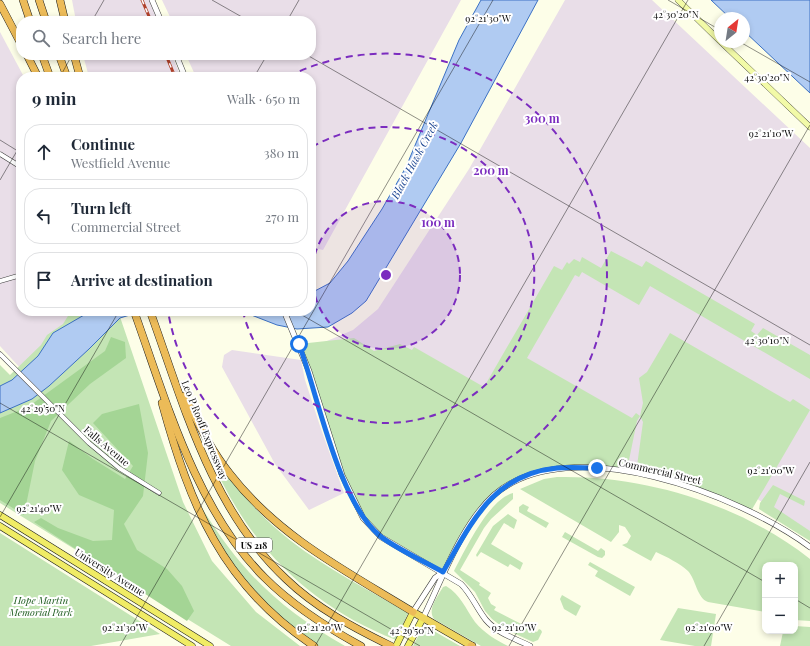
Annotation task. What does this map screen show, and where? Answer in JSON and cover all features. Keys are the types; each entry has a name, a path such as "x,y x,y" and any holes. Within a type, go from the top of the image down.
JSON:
{"highway":[{"path":"23,0 28,16"},
{"path":"39,0 44,16"},
{"path":"60,0 64,16"},
{"path":"0,4 16,34"},
{"path":"30,60 36,72"},
{"path":"44,60 48,72"},
{"path":"61,60 65,72"},
{"path":"75,60 79,72"},
{"path":"136,316 168,413 179,463 203,522 220,552 241,581 261,603 293,632 314,646"},
{"path":"152,316 186,404 208,442 226,468 250,497 271,518 310,549 472,646"},
{"name":"Leo P Rooff Expressway","path":"186,404 219,490 238,522 262,554 287,580 314,602 327,611 391,646"},
{"name":"US 218","path":"168,413 207,498 227,530 252,564 264,578 305,613 361,646"}],"main road":[{"path":"678,0 714,34"},
{"path":"728,48 810,127"},
{"name":"University Avenue","path":"0,515 210,646"},
{"name":"University Avenue","path":"0,526 192,646"},
{"path":"396,646 413,612"},
{"path":"408,646 423,618"}],"street":[{"path":"152,0 159,16"},
{"path":"178,60 183,72"},
{"path":"0,154 16,164"},
{"path":"0,281 16,276"},
{"path":"286,316 299,344 342,475 363,518 381,537 462,584 488,622 500,631 530,646"},
{"name":"Falls Avenue","path":"0,354 89,443 120,468 159,493"},
{"name":"Commercial Street","path":"443,572 476,515 494,495 505,486 529,474 557,468 622,471 704,491 751,511 780,527 810,547"},
{"path":"413,612 435,578 443,572"},
{"path":"423,618 443,572"}],"shaded area":[{"path":"72,0 149,0 156,16 75,16"},
{"path":"162,0 461,0 323,250 316,248 316,72 194,72 188,60 316,60 316,16 170,16"},
{"path":"565,0 652,0 810,148 810,532 751,495 687,475 598,456 308,349 353,330 378,309 469,169"},
{"path":"0,32 21,72 16,72 16,316 85,316 22,370 0,346"},
{"path":"84,60 174,60 179,72 88,72"},
{"path":"232,350 301,360 305,380 344,493 309,510 275,464 222,367 224,355"}],"green space":[{"path":"611,251 642,267 646,261 755,324 751,331 757,335 763,328 810,355 810,379 650,286 639,305 582,272 579,277 575,275 527,358 632,418 636,413 640,416 637,421 628,465 622,471 571,468 517,479 484,505 443,572 381,537 371,527 353,499 299,344 354,338 374,351 400,344 412,350 414,347 484,387 554,266 562,270 567,262 569,264 574,259 580,262 582,257 601,268"},
{"path":"68,316 120,316 183,502 212,561 256,612 300,646 231,646 0,503 0,365 10,375 41,345 47,335 63,324"},
{"path":"670,333 790,402 793,399 810,410 751,511 731,501 634,473 637,466 643,422 640,416 643,403 639,378 647,372"},
{"path":"111,337 125,342 126,358 90,384 51,421 35,461 24,515 0,500 0,418 28,407 105,351"},
{"path":"139,404 148,453 143,496 124,524 137,550 167,569 182,586 194,611 187,621 34,522 41,518 58,528 93,541 112,540 114,510 79,495 62,470 69,441 93,459 125,479 133,466 93,423 102,414"},
{"path":"210,451 228,476 257,511 291,541 334,570 408,613 396,640 364,626 334,608 307,589 282,566 260,541 240,514 223,484 208,452"},
{"path":"557,477 624,481 690,497 722,508 753,523 783,540 810,559 810,621 798,620 798,562 762,562 762,611 708,602 701,597 691,575 681,565 656,552 651,561 622,545 627,543 631,536 625,527 619,525 619,532 611,542 520,489 544,479"},
{"path":"773,485 805,501 804,506 780,494 774,507 810,531 810,541 759,509 760,503"},
{"path":"513,493 513,499 491,519 484,528 460,570 480,583 479,585 491,593 488,598 491,604 496,607 494,610 537,632 539,629 541,630 542,632 538,640 533,642 505,629 492,619 485,611 475,592 454,571 471,539 487,515 504,497"},
{"path":"523,504 529,507 527,511 549,523 546,528 519,512 519,507"},
{"path":"202,508 232,551 247,570 264,587 281,603 301,618 345,646 317,646 295,631 260,599 232,564 201,510"},
{"path":"508,514 517,520 514,529 504,523 491,544 523,563 520,570 510,564 508,567 481,552 477,557 476,555 493,526"},
{"path":"565,532 598,551 601,548 605,551 605,555 602,558 598,557 562,537"},
{"name":"Hope Martin Memorial Park","path":"0,533 160,634 91,646 0,646"},
{"path":"590,562 635,587 630,596 595,576 598,571 588,565"},
{"path":"446,586 455,593 482,630 508,646 481,646 434,619 432,615 432,607 443,587"},
{"path":"562,595 581,606 576,616 564,609 560,599"},
{"path":"678,608 716,614 711,646 695,646 660,640"},
{"path":"424,625 425,626 460,646 413,646"},
{"path":"798,626 810,627 810,646 780,646 783,634 798,634"}],"water":[{"name":"Black Hawk Creek","path":"481,0 538,0 461,143 366,301 352,313 328,327 297,329 277,325 254,316 316,316 316,290 330,283 348,261 382,209 406,167 459,40"},
{"path":"711,0 810,0 810,93 750,37 750,12 724,12"},
{"path":"82,316 127,316 120,318 49,386 32,399 0,413 0,386 12,380 38,356 53,333"}],"railway":[{"path":"142,0 149,16"},
{"path":"168,60 173,72"}],"route":[{"path":"299,344 330,443 342,475 363,518 381,537 443,572 476,515 484,505 505,486 529,474 557,468 597,468"}]}
